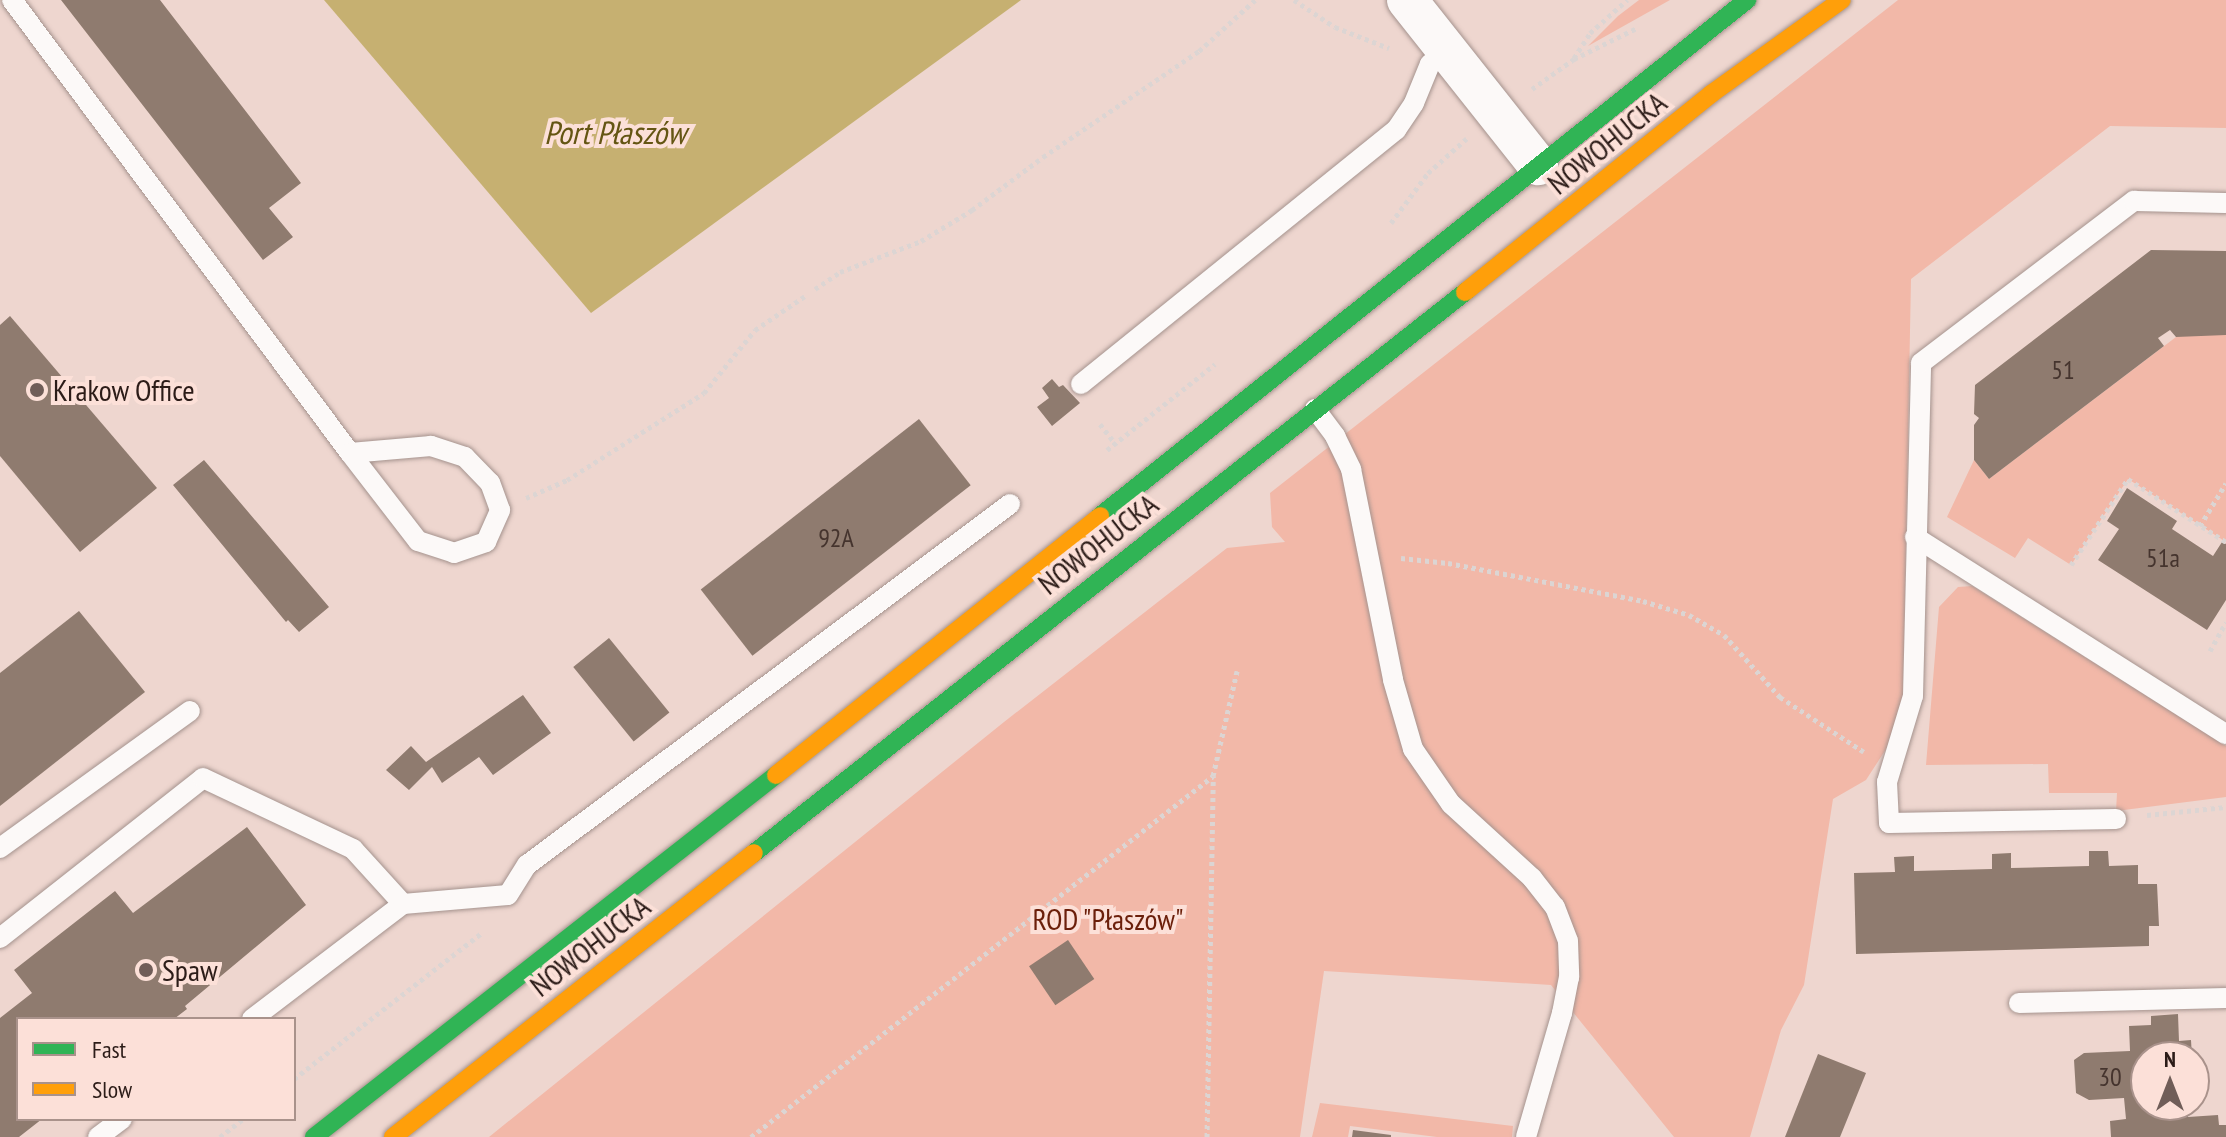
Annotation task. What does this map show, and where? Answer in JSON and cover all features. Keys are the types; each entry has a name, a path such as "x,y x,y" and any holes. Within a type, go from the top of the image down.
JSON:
{"main road":[{"name":"NOWOHUCKA","path":"314,1137 798,757 1747,0"},
{"name":"NOWOHUCKA","path":"393,1137 1711,94 1842,0"}],"street":[{"path":"1407,0 1439,58 1538,165"}],"lane":[{"path":"12,0 350,453 418,541 454,553 486,542 500,510 490,483 465,457 431,446 350,453"},
{"path":"1081,384 1396,130 1439,58"},
{"path":"2116,819 1889,823 1887,782 1913,696 1921,363 2134,201 2226,203"},
{"path":"1315,409 1335,436 1351,469 1393,680 1413,749 1451,804 1532,878 1555,907 1568,941 1569,977 1562,1013 1526,1137"},
{"path":"255,1017 403,904 508,895 527,865 1010,504"},
{"path":"1915,537 2226,734"},
{"path":"0,848 190,711"},
{"path":"0,938 203,778 353,849 403,904"},
{"path":"2019,1003 2226,998"},
{"path":"98,1137 119,1121"}],"path":[{"path":"815,289 840,272 921,241 972,210 1043,157 1199,51 1255,0"},
{"path":"1294,0 1335,27 1439,58"},
{"path":"1627,0 1590,33 1574,59 1647,22"},
{"path":"500,510 567,480 704,393 755,330 805,296"},
{"path":"1100,424 1115,443"},
{"path":"2071,565 2128,479 2226,542"},
{"path":"2200,526 2226,483"},
{"path":"1368,554 1448,563 1643,601 1689,615 1724,635 1780,697 1891,770"},
{"path":"2210,651 2226,622"},
{"path":"1207,1137 1213,776 1237,671"},
{"path":"751,1137 1213,776"},
{"path":"2116,819 2226,807"},
{"path":"220,1137 240,1121"}],"green space":[{"path":"1639,0 1670,0 1588,46 1618,16"},
{"name":"ROD \"Płaszów\"","path":"1898,0 2226,0 2226,128 2110,126 1911,279 1903,698 1890,743 1866,780 1833,799 1804,985 1781,1030 1750,1137 1674,1137 1551,985 1324,971 1300,1137 489,1137 1004,722 1227,548 1285,542 1272,527 1270,493"},
{"path":"2180,334 2226,335 2226,542 2128,479 2071,565 2028,538 2015,558 1947,517 1974,460 1989,479"},
{"path":"1972,586 2226,746 2226,797 2116,811 2117,793 2049,793 2048,764 1926,765 1939,607 1958,587"},
{"path":"1320,1103 1513,1126 1512,1137 1437,1137 1350,1126 1348,1137 1312,1137"}],"water":[{"name":"Port Płaszów","path":"324,0 1021,0 591,313"}],"building":[{"path":"61,0 160,0 301,183 269,208 293,237 263,260"},
{"path":"2151,250 2226,251 2226,335 2176,337 2170,330 2158,338 2164,346 1989,479 1974,460 1974,425 1979,418 1974,414 1975,385"},
{"name":"Krakow Office","path":"10,316 157,488 80,552 0,456 0,325"},
{"path":"1052,379 1059,387 1063,385 1080,403 1052,426 1037,407 1049,398 1042,388"},
{"path":"919,419 971,485 752,656 701,590"},
{"path":"204,460 329,607 299,632 288,620 286,622 173,485"},
{"path":"2127,488 2177,521 2172,529 2213,556 2222,542 2226,544 2226,600 2207,630 2098,560 2119,529 2107,521"},
{"path":"79,611 145,692 0,806 0,673"},
{"path":"609,638 669,713 634,742 573,667"},
{"path":"523,695 551,733 493,775 479,757 442,783 432,767 409,790 386,770 411,746 426,762"},
{"name":"Spaw","path":"247,827 306,905 185,1006 187,1009 177,1017 16,1017 16,1121 39,1121 19,1137 0,1137 0,1018 32,993 14,970 115,891 133,913"},
{"path":"2089,851 2108,851 2109,866 2138,865 2138,884 2157,884 2159,926 2149,926 2149,946 1856,954 1854,873 1895,872 1894,857 1914,856 1914,871 1992,869 1992,854 2011,853 2011,868 2089,866"},
{"path":"1068,940 1094,979 1055,1005 1029,966"},
{"path":"2178,1014 2179,1041 2130,1041 2130,1051 2129,1026 2151,1025 2151,1016"},
{"path":"2130,1051 2130,1121 2210,1121 2210,1116 2218,1115 2219,1125 2226,1125 2226,1137 2111,1137 2110,1121 2126,1119 2124,1098 2089,1100 2076,1093 2074,1060 2084,1053"},
{"path":"1818,1054 1866,1073 1840,1137 1785,1137"},
{"path":"1353,1130 1391,1135 1391,1137 1352,1137"}],"traffic: fast":[{"path":"1100,516 1747,0"},
{"path":"754,853 1465,292"},
{"path":"314,1137 776,775"}],"traffic: slow":[{"path":"1465,292 1711,94 1842,0"},
{"path":"776,775 1100,516"},
{"path":"393,1137 754,853"}],"place":[{"name":"Krakow Office","path":"37,390"},
{"name":"Spaw","path":"146,970"}]}
